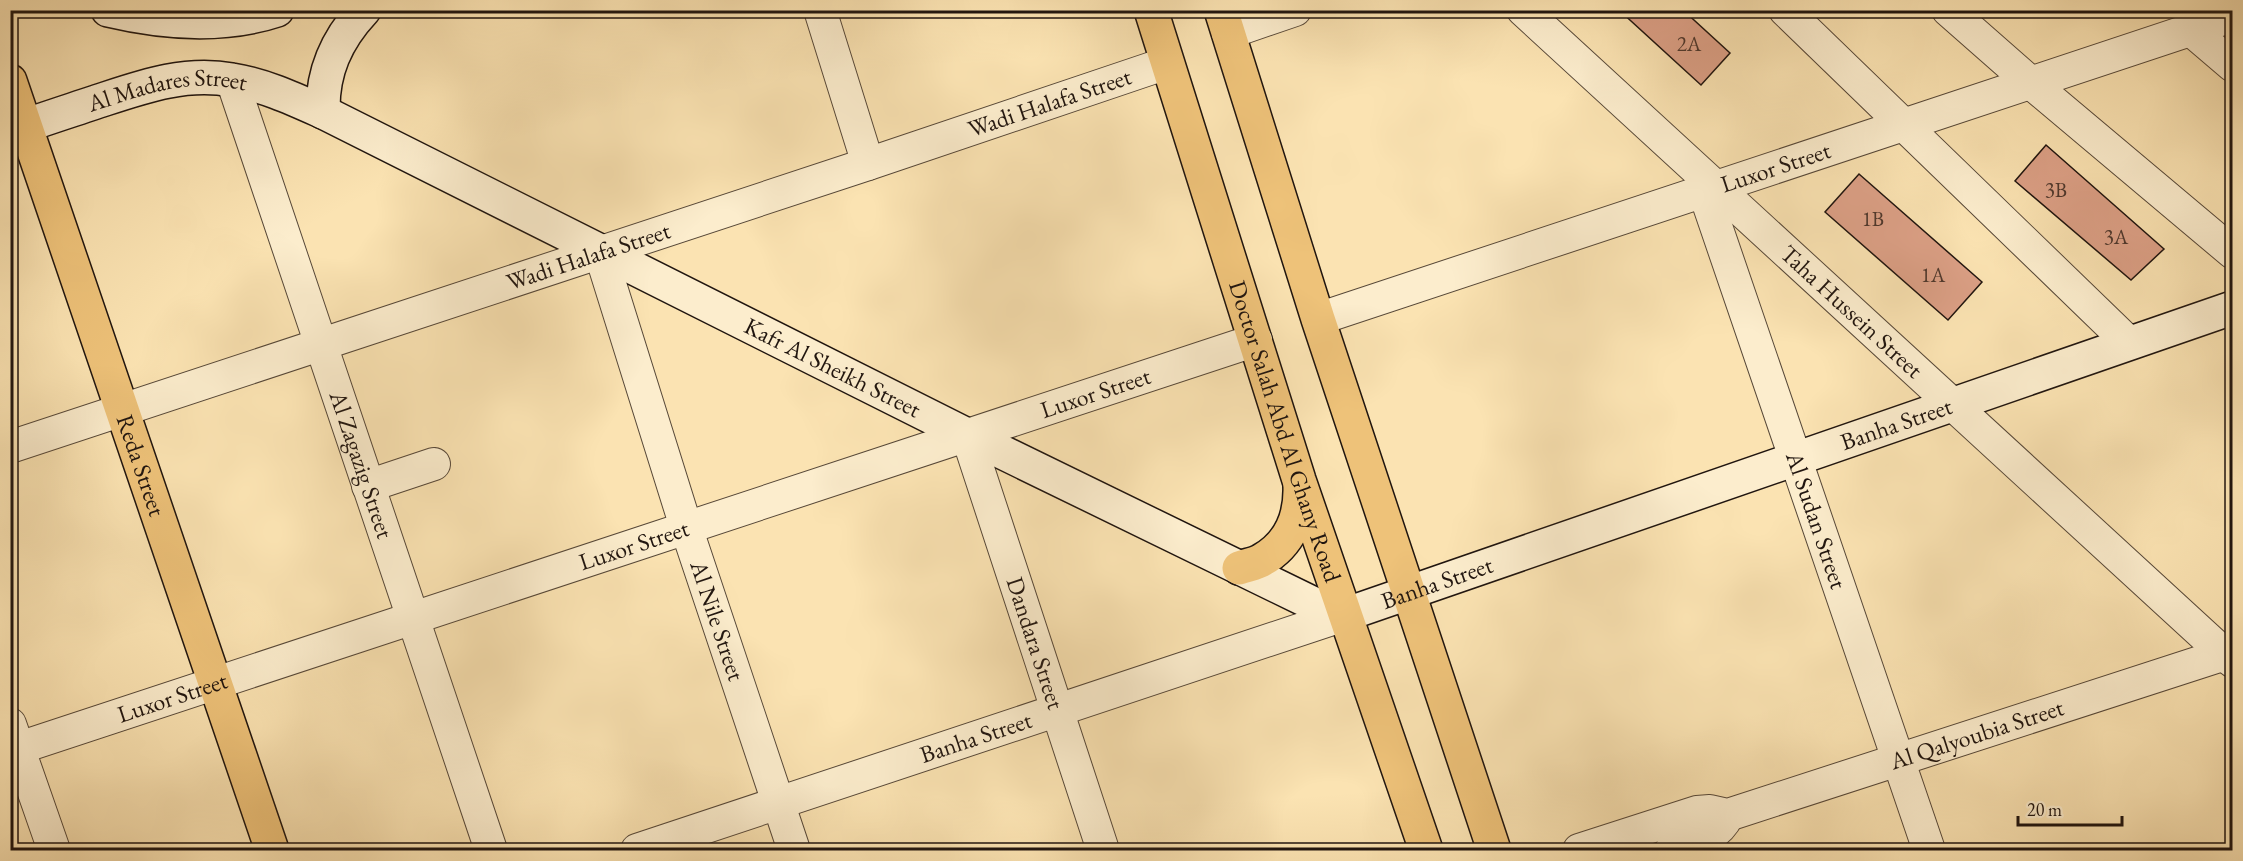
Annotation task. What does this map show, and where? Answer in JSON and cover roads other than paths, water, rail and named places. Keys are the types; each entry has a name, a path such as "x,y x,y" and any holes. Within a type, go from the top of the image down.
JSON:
{"main road":[{"path":"108,10 170,21 205,21 239,18 277,10"},
{"path":"323,112 322,92 327,69 348,27 364,10"},
{"name":"Doctor Salah Abd Al Ghany Road","path":"1151,10 1299,480 1347,614 1426,850"},
{"path":"1225,22 1318,319 1494,850"},
{"name":"Al Madares Street","path":"18,129 146,85 175,79 204,77 232,80 270,90 323,112"},
{"name":"Reda Street","path":"10,81 18,129 122,410 272,850"},
{"name":"Kafr Al Sheikh Street","path":"323,112 967,435 1316,605 1347,614"},
{"name":"Banha Street","path":"1347,614 2232,308"},
{"path":"1239,568 1262,560 1280,546 1294,526 1300,504 1299,480"}],"street":[{"path":"820,10 868,164"},
{"path":"1225,22 1295,10"},
{"name":"Taha Hussein Street","path":"1523,10 1710,189 1952,404 2229,658"},
{"path":"1785,10 2129,343"},
{"path":"1948,10 2232,252"},
{"name":"Luxor Street","path":"1318,319 2232,16"},
{"path":"2191,30 2232,65"},
{"name":"Wadi Halafa Street","path":"10,447 1167,63"},
{"name":"Al Zagazig Street","path":"232,80 491,850"},
{"name":"Al Sudan Street","path":"1710,189 1794,458 1929,850"},
{"name":"Al Nile Street","path":"600,252 686,527 794,850"},
{"name":"Luxor Street","path":"13,741 215,682 1256,340"},
{"name":"Dandara Street","path":"967,435 1103,850"},
{"path":"368,486 434,464"},
{"name":"Banha Street","path":"638,850 1347,614"},
{"name":"Al Qalyoubia Street","path":"1579,850 1697,812 1710,811 1728,815 2229,658"},
{"path":"13,741 54,850"},
{"path":"1671,850 1708,838 1718,830 1728,815"}]}
